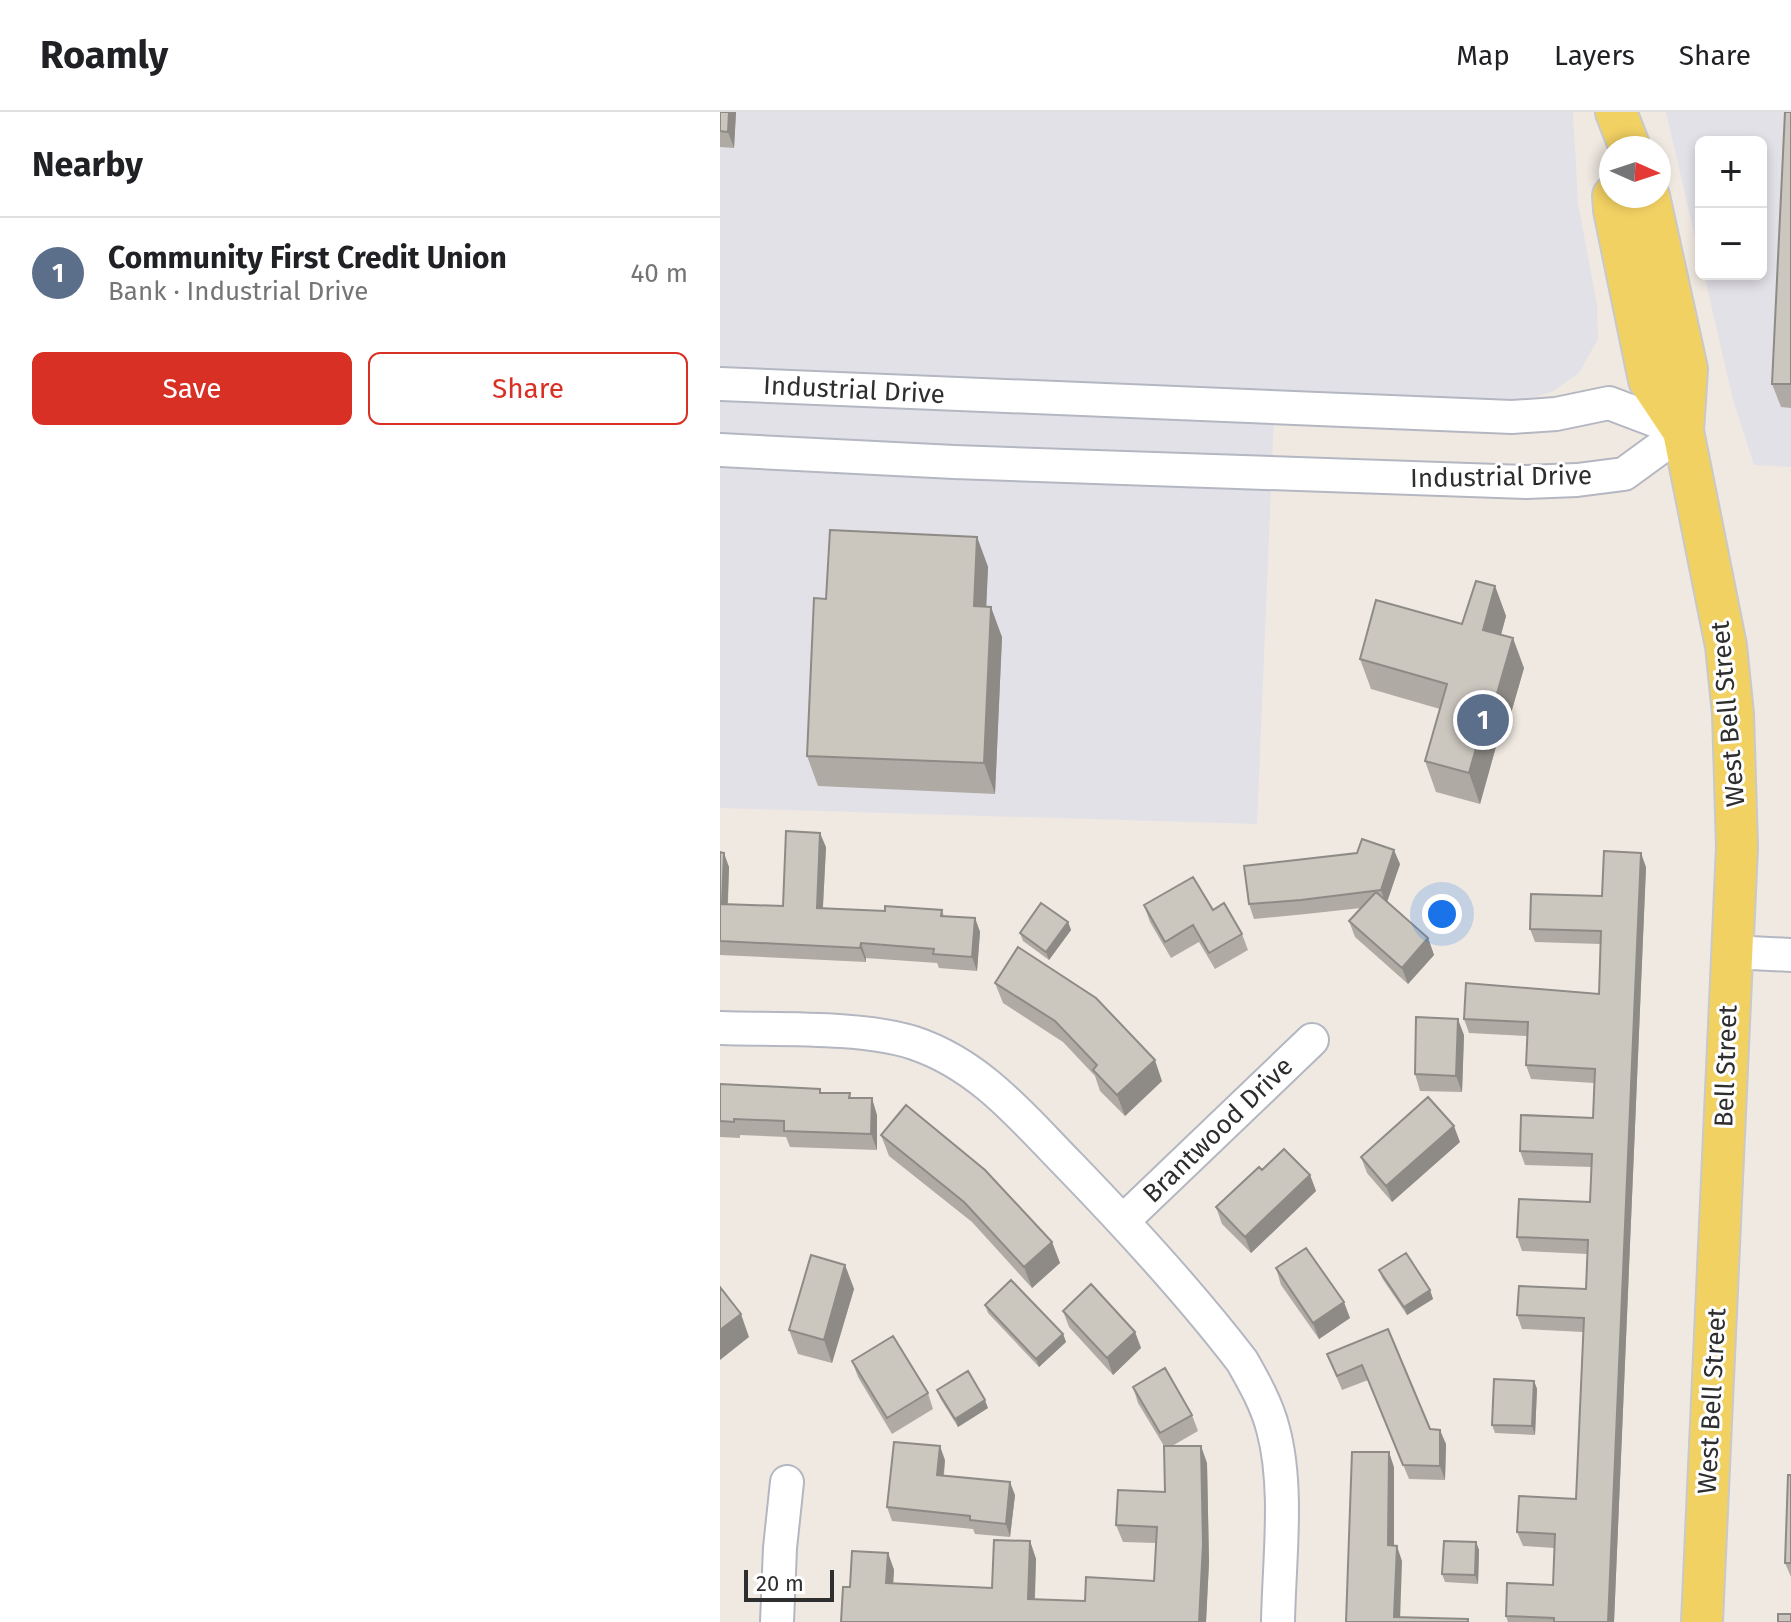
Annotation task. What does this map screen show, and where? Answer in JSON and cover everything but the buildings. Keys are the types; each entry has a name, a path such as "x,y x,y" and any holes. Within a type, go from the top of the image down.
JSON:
{"main road":[{"path":"1609,112 1610,136"},
{"path":"1616,112 1625,136"},
{"name":"West Bell Street","path":"1614,208 1649,380 1683,431"},
{"name":"West Bell Street","path":"1652,208 1687,369 1683,431 1726,646 1737,847 1731,952"},
{"name":"Bell Street","path":"1722,1180 1731,952"},
{"name":"West Bell Street","path":"1702,1622 1722,1180"}],"street":[{"name":"Industrial Drive","path":"720,384 1512,417 1556,414 1609,403 1683,431"},
{"name":"Industrial Drive","path":"720,450 954,462 1526,482 1624,474 1683,431"},
{"path":"1731,952 1791,955"},
{"name":"Brantwood Drive","path":"720,1028 893,1038 915,1043 957,1062 995,1089 1123,1221 1242,1361 1255,1383 1273,1429 1281,1478 1278,1622"},
{"name":"Brantwood Drive","path":"1123,1221 1312,1040"},
{"path":"777,1622 787,1482"}],"shaded area":[{"path":"720,112 1573,112 1578,203 1597,305 1598,339 1579,373 1552,392 1535,397 1505,400 1275,392 1257,824 720,808"},
{"path":"1666,112 1791,112 1791,467 1754,465 1733,400 1705,280 1767,280 1767,136 1695,136 1695,237"}],"place":[{"name":"Community First Credit Union","path":"1483,720"}]}
